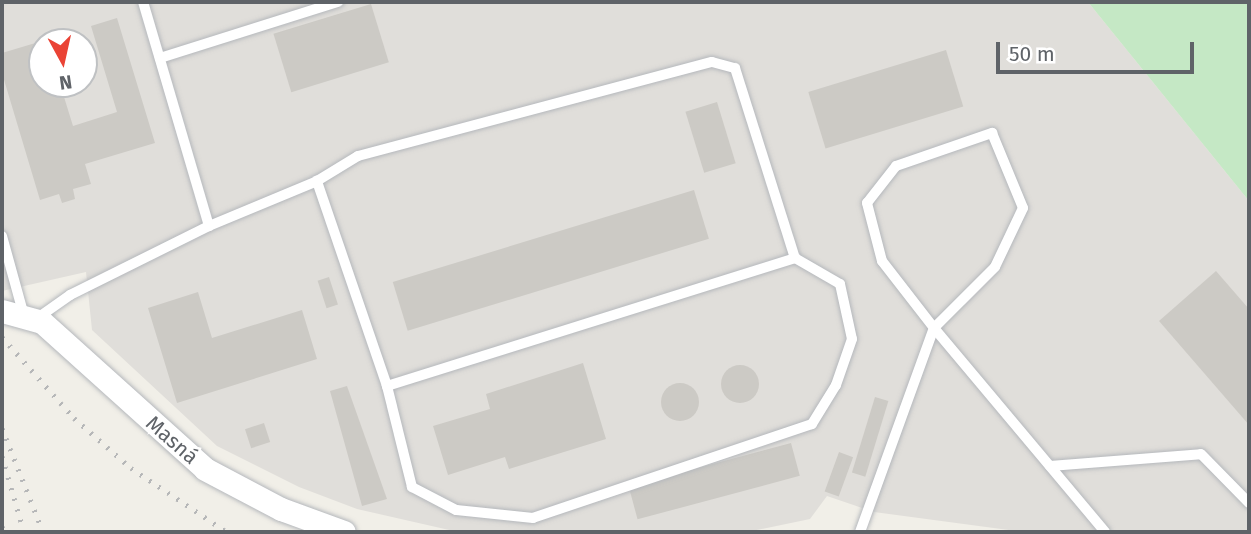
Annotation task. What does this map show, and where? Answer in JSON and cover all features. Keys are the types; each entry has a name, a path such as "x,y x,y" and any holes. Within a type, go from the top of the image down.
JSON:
{"street":[{"name":"Masná","path":"20,314 205,469 281,509 344,532"}],"lane":[{"path":"143,2 209,226"},
{"path":"160,58 338,2"},
{"path":"2,236 20,314 70,295 209,226 317,181 358,156 712,62 736,68 795,258 840,284 852,339 836,385 812,424 533,518 456,510 412,487 387,386 317,181"},
{"path":"860,532 934,328 995,267 1023,208 992,133 896,166 867,203 882,261 934,328 1105,532"},
{"path":"387,386 795,258"},
{"path":"1050,466 1201,453 1249,503"}],"shaded area":[{"path":"2,2 1088,2 1249,201 1249,532 1023,532 874,512 827,496 810,519 747,532 458,532 357,509 299,487 217,446 92,330 86,272 2,291"}],"green space":[{"path":"1088,2 1249,2 1249,201"}],"building":[{"path":"371,4 389,62 291,92 273,34"},
{"path":"117,18 155,143 85,164 91,184 73,189 75,199 62,203 59,194 40,200 2,73 2,53 28,45 28,98 64,98 73,126 117,112 98,49 98,28 91,26"},
{"path":"946,50 963,106 826,149 808,92"},
{"path":"717,102 736,163 704,173 685,112"},
{"path":"694,190 709,239 408,331 393,282"},
{"path":"1216,271 1249,309 1249,425 1159,321"},
{"path":"329,277 338,305 327,308 318,281"},
{"path":"198,292 212,338 302,310 317,359 177,403 148,308"},
{"path":"583,363 606,439 509,469 505,457 448,475 433,426 490,409 486,394"},
{"path":"740,365 753,371 759,384 753,397 740,403 727,397 721,384 727,371"},
{"path":"680,383 693,389 699,402 693,415 680,421 667,415 661,402 667,389"},
{"path":"347,386 387,499 362,506 330,391"},
{"path":"875,397 888,401 865,477 852,473"},
{"path":"264,423 270,442 251,448 245,429"},
{"path":"791,443 800,476 638,519 629,486"},
{"path":"839,452 853,457 839,497 825,491"}],"railway":[{"path":"2,337 74,418 131,468 227,532"},
{"path":"2,428 43,532"},
{"path":"2,456 24,532"},
{"path":"2,526 4,532"}]}
